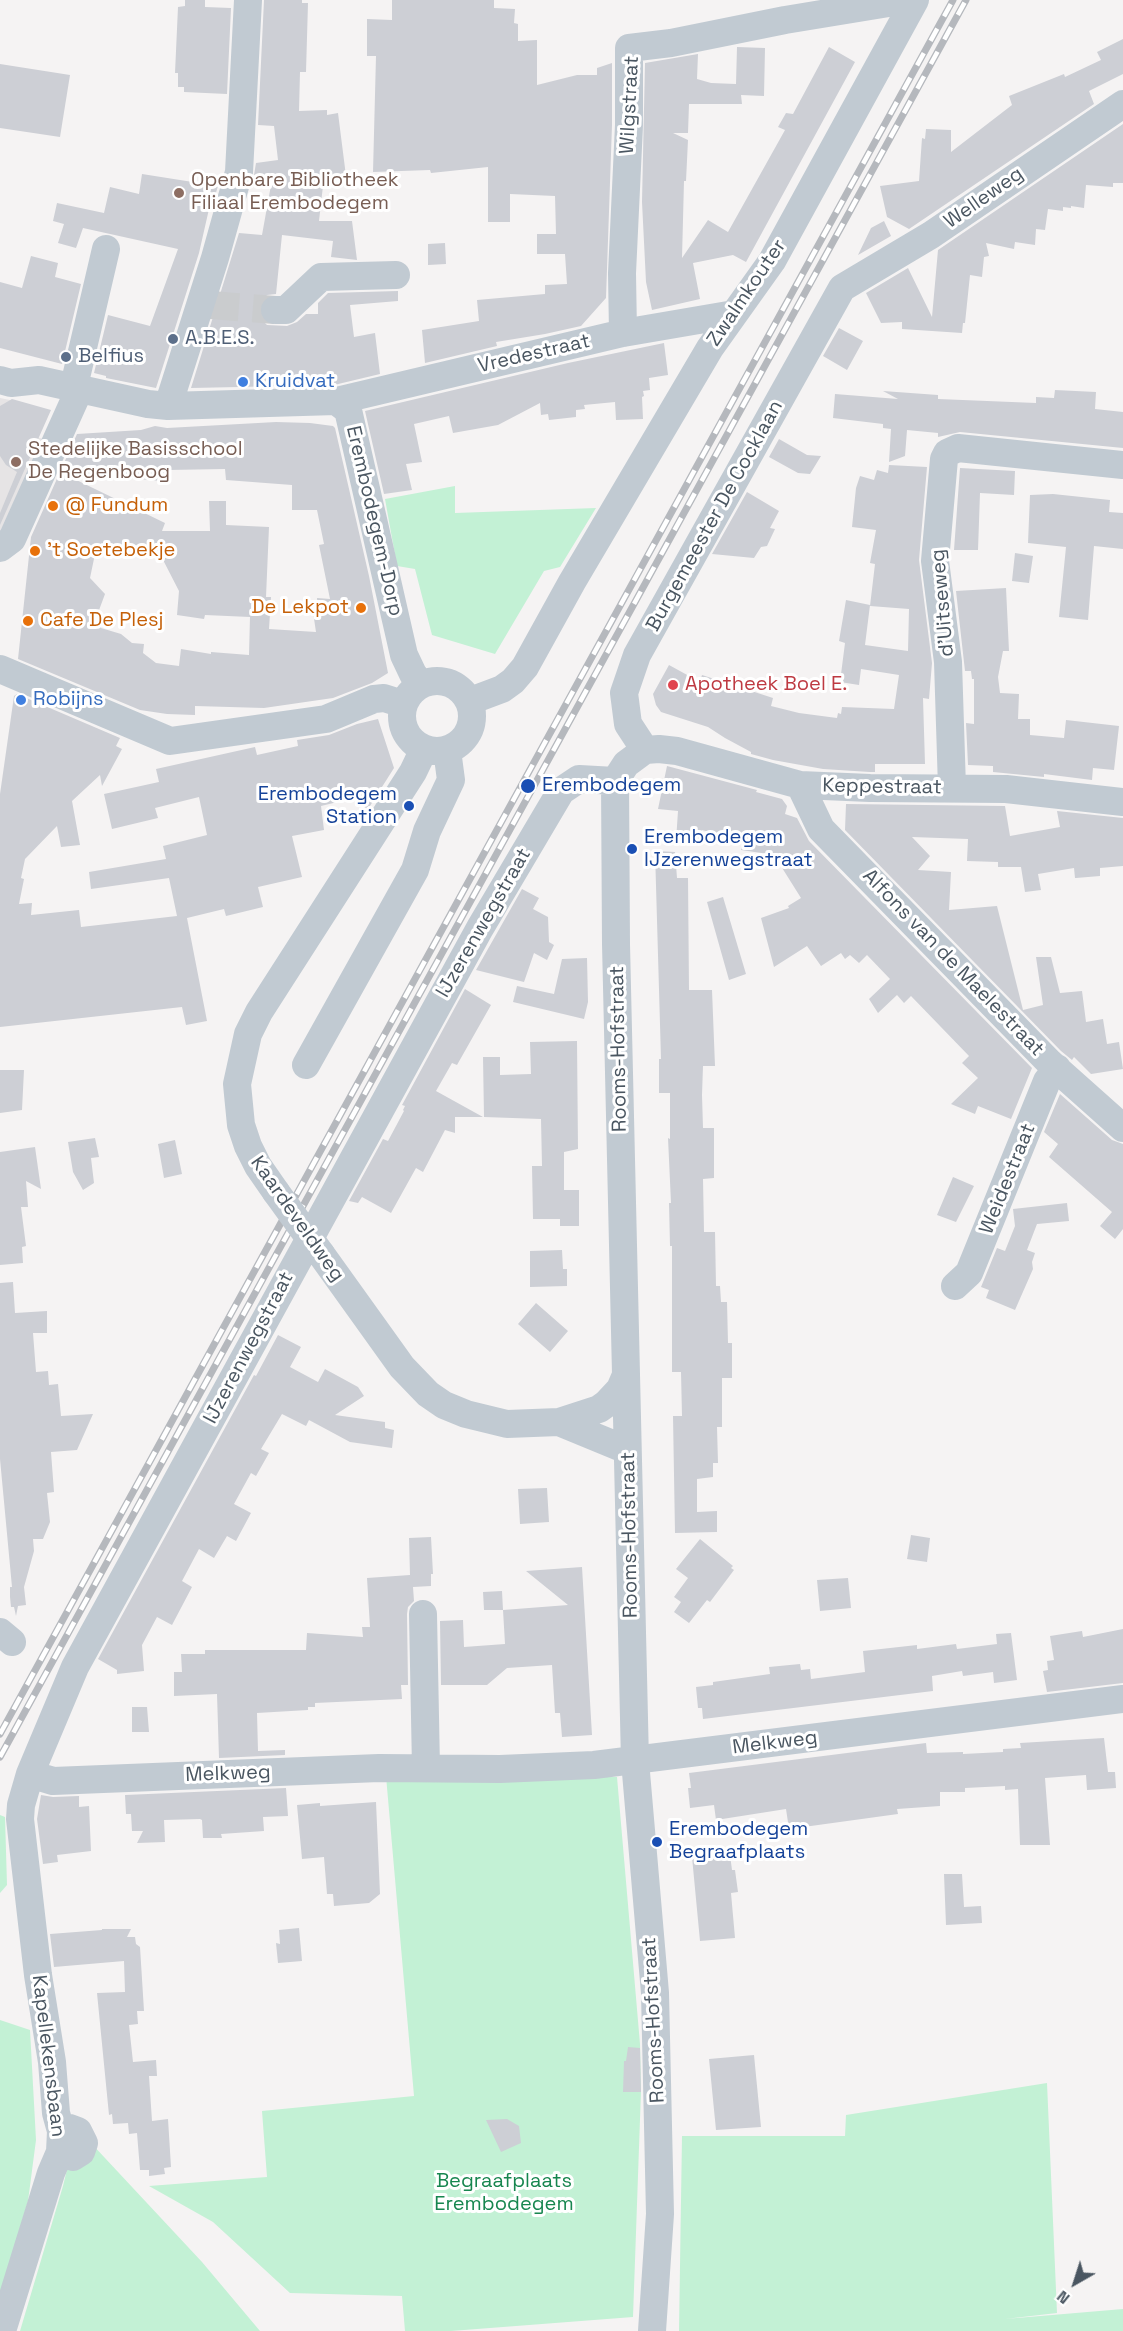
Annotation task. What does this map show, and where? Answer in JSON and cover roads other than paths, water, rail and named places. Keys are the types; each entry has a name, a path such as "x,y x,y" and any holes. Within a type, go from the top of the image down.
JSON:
{"street":[{"path":"168,406 206,305 239,172 248,0"},
{"name":"Wilgstraat","path":"622,333 630,48 671,43 785,20 907,0"},
{"name":"Zwalmkouter","path":"470,700 502,689 513,681 525,667 572,582 710,348 772,261 915,0"},
{"name":"Welleweg","path":"842,288 931,235 1123,104"},
{"path":"0,548 12,539 77,387 106,249"},
{"path":"274,310 286,310 321,277 396,275"},
{"name":"Burgemeester De Cocklaan","path":"645,750 628,724 624,693 637,655 842,288"},
{"name":"Vredestraat","path":"336,401 622,333 734,314"},
{"name":"Erembodegem-Dorp","path":"0,380 11,383 39,380 148,404 168,406 336,401 348,410 404,655 413,675 412,694"},
{"name":"d'Uitseweg","path":"952,788 948,662 935,561 944,459 947,453 958,448 1123,465"},
{"path":"0,669 170,741 326,719 374,699 412,694 438,680 451,683 462,690 470,700 473,713 472,725 457,746 436,749 412,740 405,730 402,716 412,694"},
{"name":"Keppestraat","path":"645,750 659,748 677,751 800,785 1035,791 1123,802"},
{"path":"306,1065 415,870 427,831 452,780 436,749"},
{"name":"Kaardeveldweg","path":"436,749 413,772 259,1012 248,1034 237,1084 241,1125 258,1167 402,1367 428,1394 444,1405 466,1414 507,1424 559,1422 627,1450"},
{"path":"615,781 626,764 645,750"},
{"name":"IJzerenwegstraat","path":"30,1774 75,1667 480,928 561,791 579,779 615,781"},
{"name":"Rooms-Hofstraat","path":"615,781 635,1761 655,1993 660,2214 652,2331"},
{"name":"Alfons van de Maelestraat","path":"800,785 821,829 1056,1068 1123,1128"},
{"name":"Weidestraat","path":"955,1286 969,1274 1047,1081 1056,1068"},
{"path":"559,1422 599,1409 620,1389 626,1375"},
{"path":"423,1614 426,1768"},
{"name":"Melkweg","path":"30,1774 53,1780 379,1768 500,1769 594,1765 1123,1699"},
{"name":"Kapellekensbaan","path":"2,2331 60,2141 20,1819 21,1805 30,1774"}],"tunnel":[{"path":"211,305 275,310"}],"railway":[{"path":"0,1734 953,0"},
{"path":"0,1757 966,0"}],"place":[{"name":"Openbare Bibliotheek Filiaal Erembodegem","path":"179,193"},
{"name":"A.B.E.S.","path":"173,339"},
{"name":"Belfius","path":"66,357"},
{"name":"Kruidvat","path":"243,382"},
{"name":"Stedelijke Basisschool De Regenboog","path":"16,462"},
{"name":"@ Fundum","path":"53,506"},
{"name":"'t Soetebekje","path":"35,551"},
{"name":"De Lekpot","path":"361,608"},
{"name":"Cafe De Plesj","path":"28,621"},
{"name":"Apotheek Boel E.","path":"673,685"},
{"name":"Robijns","path":"21,700"},
{"name":"Erembodegem","path":"528,786"},
{"name":"Erembodegem Station","path":"409,806"},
{"name":"Erembodegem IJzerenwegstraat","path":"632,849"},
{"name":"Erembodegem Begraafplaats","path":"657,1842"}],"park label":[{"name":"Begraafplaats Erembodegem","path":"504,2194"}]}
